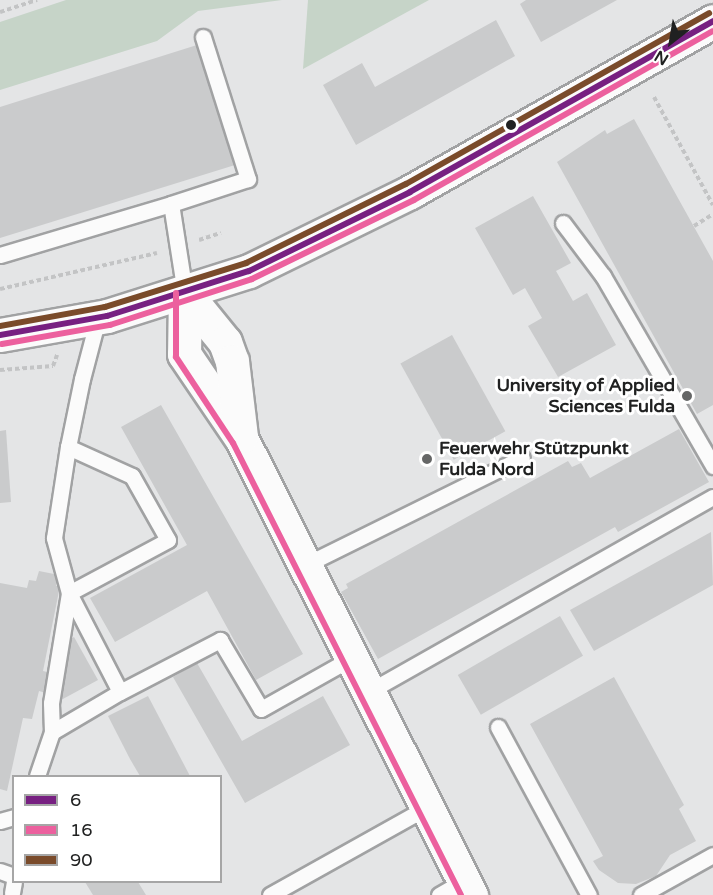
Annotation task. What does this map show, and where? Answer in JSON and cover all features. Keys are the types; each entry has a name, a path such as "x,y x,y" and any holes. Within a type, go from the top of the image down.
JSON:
{"main road":[{"path":"0,335 98,318 185,293 249,271 332,233 713,21"},
{"path":"185,293 227,349 241,438 350,660 429,806 458,890"}],"lane":[{"path":"0,255 248,179 203,37"},
{"path":"171,204 185,293"},
{"path":"563,223 603,276 713,466"},
{"path":"98,318 68,447 54,538 69,593 120,692"},
{"path":"68,447 132,476 168,540 69,593"},
{"path":"303,566 522,458"},
{"path":"368,692 713,497"},
{"path":"38,775 52,732 51,703 69,593"},
{"path":"52,732 120,692 220,640 261,709 350,660"},
{"path":"498,727 589,895"},
{"path":"270,895 429,806"},
{"path":"640,895 713,855"}],"path":[{"path":"0,12 37,0"},
{"path":"654,97 711,194 713,205"},
{"path":"694,226 713,214"},
{"path":"206,238 221,233"},
{"path":"0,288 159,253"},
{"path":"0,370 53,366"}],"green space":[{"path":"66,0 282,0 198,11 157,41 0,90 0,22"},
{"path":"308,0 429,0 303,69"}],"building":[{"path":"526,0 617,0 541,42 520,4"},
{"path":"496,20 515,56 356,145 323,85 362,63 375,87"},
{"path":"197,45 235,165 0,238 0,107"},
{"path":"634,119 713,261 713,405 697,414 557,162 605,130 607,134"},
{"path":"533,196 571,263 556,271 573,301 587,293 616,345 558,377 528,326 542,318 525,288 513,295 475,228"},
{"path":"452,335 505,431 454,460 400,364"},
{"path":"161,405 303,654 256,680 207,591 115,642 90,598 187,545 121,427"},
{"path":"679,429 709,482 618,532 615,527 378,659 341,592 348,588 346,584 568,461 572,467 581,463 590,478"},
{"path":"6,430 11,502 0,503 0,431"},
{"path":"711,532 713,585 594,651 570,610"},
{"path":"39,571 59,575 56,586 60,586 43,671 51,673 46,693 39,691 32,719 23,718 7,791 0,789 0,583 27,588 29,580 36,581"},
{"path":"560,616 583,656 481,715 458,675"},
{"path":"74,637 98,680 61,700 55,688 67,641"},
{"path":"197,663 242,741 323,696 350,745 245,803 173,677"},
{"path":"614,677 684,805 679,809 696,841 670,855 656,876 636,884 618,883 599,870 593,861 603,856 530,724"},
{"path":"148,696 189,775 139,775 108,716"},
{"path":"86,883 139,883 146,895 93,895"}],"transit line":[{"name":"90","path":"0,326 105,307 246,263 406,184 709,13"},
{"name":"6","path":"0,335 107,316 249,271 410,192 713,21"},
{"name":"16","path":"2,344 110,325 252,279 414,200 713,31"},
{"name":"16","path":"176,293 176,357 233,443 461,895"}],"place":[{"name":"University of Applied Sciences Fulda","path":"687,396"},
{"name":"Feuerwehr Stützpunkt Fulda Nord","path":"427,459"}]}
